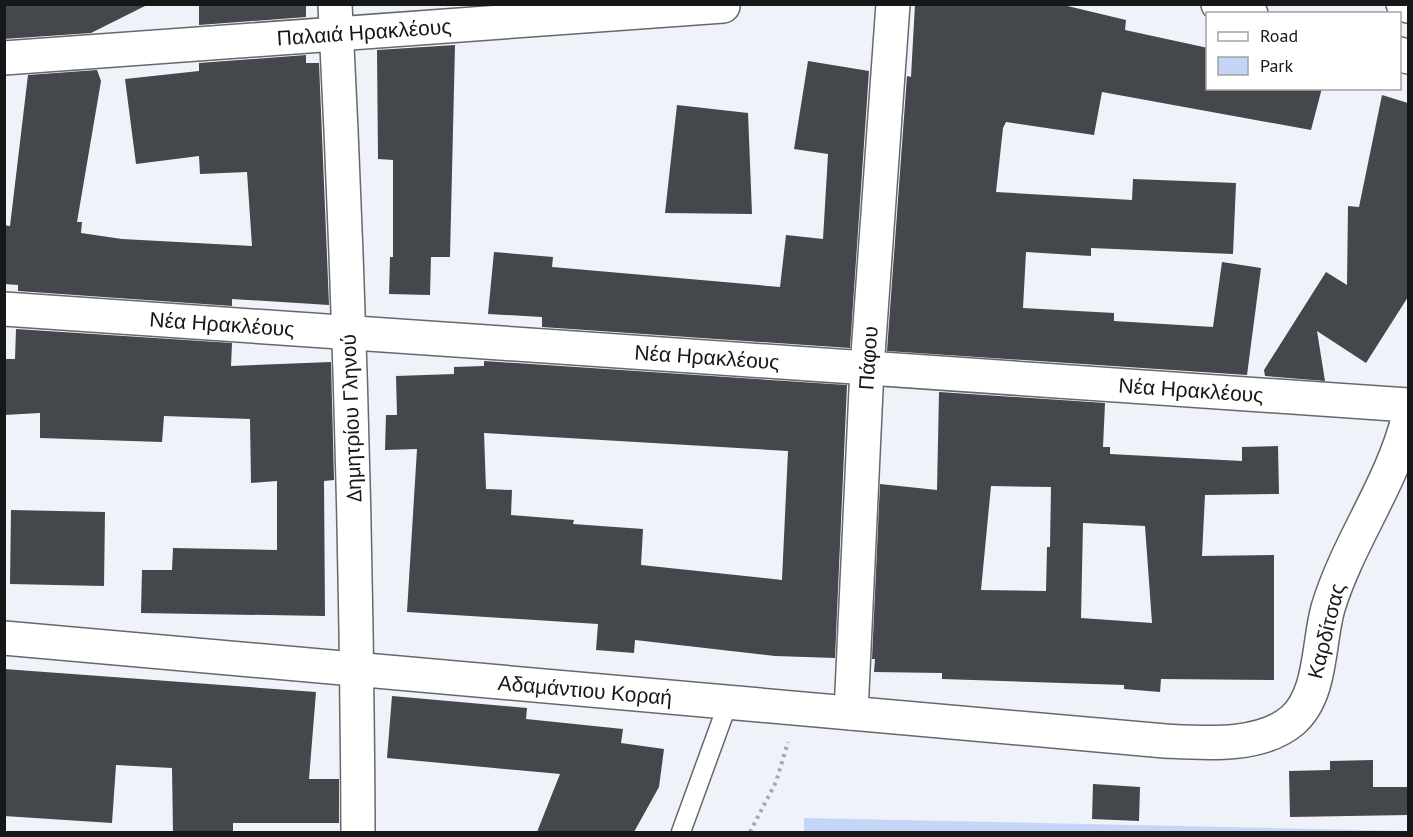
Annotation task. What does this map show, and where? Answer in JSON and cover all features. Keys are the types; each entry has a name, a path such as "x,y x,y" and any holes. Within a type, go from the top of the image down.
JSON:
{"street":[{"name":"Πάφου","path":"851,713 867,368 893,4"},
{"path":"1218,4 1244,12"},
{"path":"1403,4 1408,6"},
{"name":"Παλαιά Ηρακλέους","path":"4,58 336,19 723,6"},
{"name":"Δημητρίου Γληνού","path":"336,19 358,669 358,832"},
{"name":"Νέα Ηρακλέους","path":"4,309 1408,405"},
{"name":"Καρδίτσας","path":"1165,741 1241,740 1273,732 1293,720 1300,711 1313,685 1328,608 1343,567 1396,459 1408,419"},
{"name":"Αδαμάντιου Κοραή","path":"4,638 1165,741"}],"lane":[{"path":"681,832 728,703"}],"path":[{"path":"750,832 776,782 799,709"}],"green space":[{"path":"804,818 1408,831 1408,832 804,832"}],"building":[{"path":"4,4 149,4 91,33 4,39"},
{"path":"199,4 306,4 306,17 199,25"},
{"path":"915,4 1059,4 1126,20 1125,30 1206,48 1206,90 1321,90 1311,130 1102,92 1094,135 1006,122 1003,128 996,192 1132,200 1133,179 1236,183 1233,254 1091,248 1091,256 1026,252 1023,308 1114,313 1114,321 1213,327 1222,262 1261,268 1247,375 887,351 907,76 911,77"},
{"path":"455,45 450,257 431,257 430,295 389,294 390,257 393,257 393,160 378,159 377,50"},
{"path":"306,55 306,63 319,63 329,305 232,299 232,306 18,291 18,285 4,284 4,225 10,226 28,75 97,70 101,81 77,222 82,222 81,233 122,239 252,246 247,172 200,174 199,156 136,164 125,79 199,71 199,63"},
{"path":"808,61 869,71 850,348 542,327 542,317 488,314 494,252 553,257 552,267 780,287 786,235 823,239 828,154 794,149"},
{"path":"1382,95 1408,103 1408,297 1366,363 1317,331 1325,381 1265,376 1264,370 1326,272 1347,285 1348,206 1359,207"},
{"path":"677,105 748,113 752,214 665,213"},
{"path":"16,329 232,343 231,366 331,362 334,480 324,481 325,616 141,613 142,570 172,570 173,548 277,550 277,481 251,483 250,419 164,416 162,442 40,438 40,413 4,415 4,359 15,359"},
{"path":"484,361 847,385 835,658 775,656 635,640 634,653 596,650 598,624 407,612 417,449 385,450 386,415 397,415 396,376 454,374 454,367 484,366","holes":["484,433 788,451 782,580 641,565 643,529 573,524 574,520 511,515 512,490 486,489"]},
{"path":"939,392 1105,403 1103,447 1110,447 1110,454 1242,461 1242,447 1278,446 1279,494 1205,495 1202,556 1274,555 1274,680 1161,679 1160,692 1124,689 1124,685 942,679 942,673 874,672 875,659 872,659 880,484 937,490","holes":["991,486 1051,487 1050,547 1047,547 1046,591 981,590","1083,523 1145,526 1152,623 1081,618"]},
{"path":"11,510 105,512 104,586 10,584"},
{"path":"4,669 316,692 309,779 339,779 339,823 233,823 233,832 173,832 172,768 116,765 112,823 4,816"},
{"path":"392,696 527,708 526,719 623,729 621,743 664,749 659,787 634,832 537,832 560,774 387,758"},
{"path":"1373,760 1373,787 1408,787 1408,815 1290,817 1289,771 1330,770 1330,761"},
{"path":"1093,784 1140,787 1139,821 1092,819"}]}
